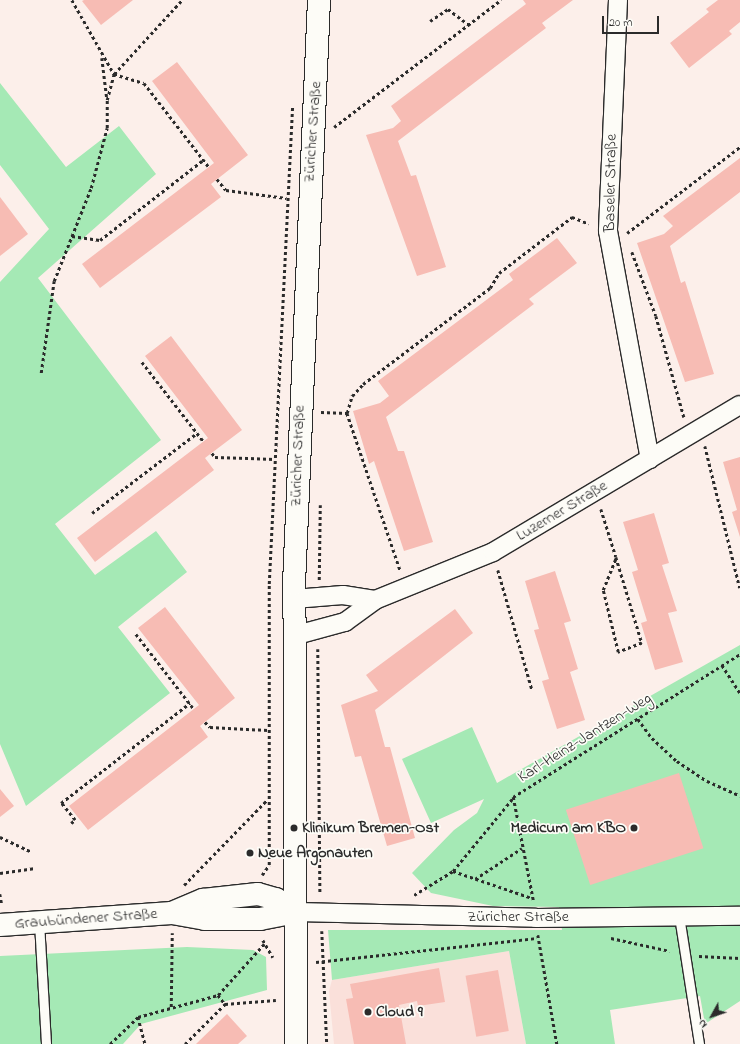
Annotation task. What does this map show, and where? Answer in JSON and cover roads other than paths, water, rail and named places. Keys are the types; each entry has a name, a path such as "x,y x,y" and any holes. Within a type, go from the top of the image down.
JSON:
{"main road":[{"name":"Züricher Straße","path":"296,1044 293,995 298,964 293,636 299,411 318,0"},
{"name":"Graubündener Straße","path":"0,925 172,913 205,919 260,919 297,912"},
{"name":"Züricher Straße","path":"298,964 308,995 310,1044"}],"street":[{"name":"Baseler Straße","path":"618,0 616,233 650,459"},
{"name":"Luzerner Straße","path":"293,636 318,631 345,622 375,600 493,552 740,405"},
{"path":"294,599 343,595 375,600"},
{"name":"Züricher Straße","path":"297,912 536,918 740,916"}],"lane":[{"path":"679,916 699,1044"},
{"path":"39,922 46,1044"}],"place":[{"name":"Klinikum Bremen-Ost","path":"294,828"},
{"name":"Medicum am KBO","path":"634,828"},
{"name":"Neue Argonauten","path":"250,853"},
{"name":"Cloud 9","path":"368,1012"}]}
